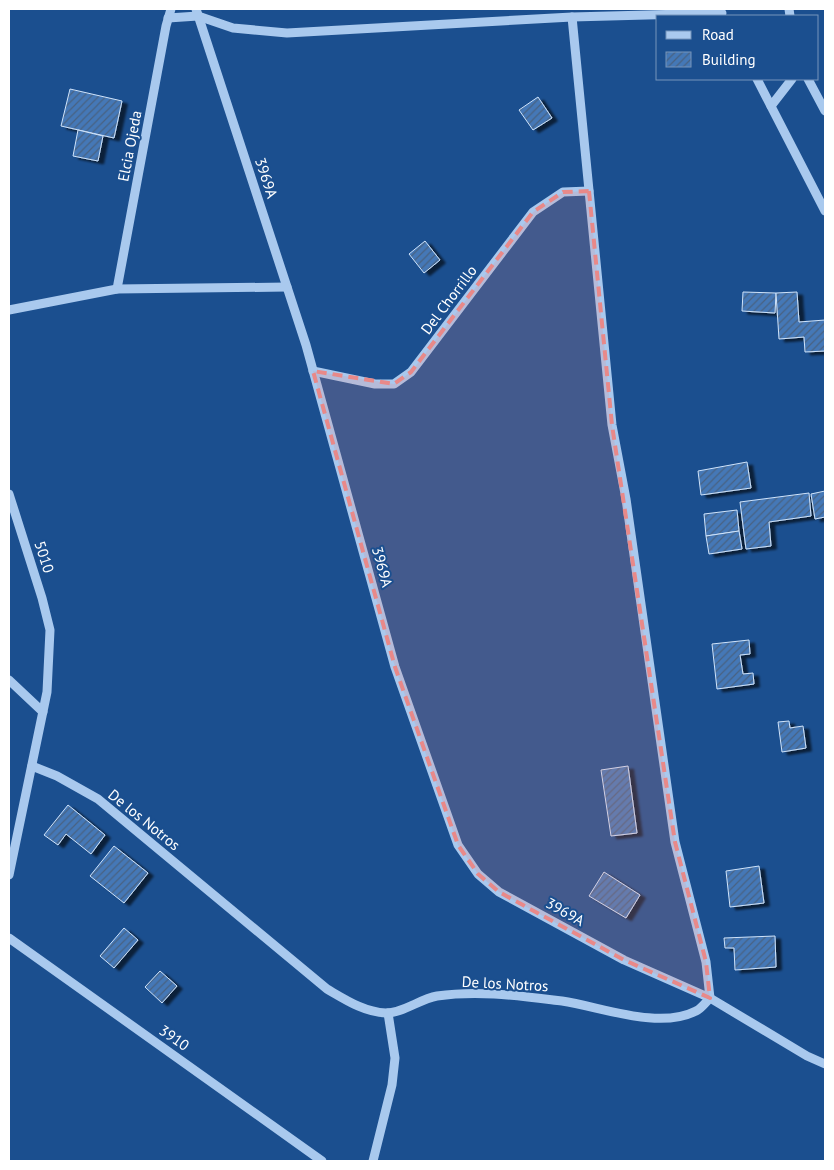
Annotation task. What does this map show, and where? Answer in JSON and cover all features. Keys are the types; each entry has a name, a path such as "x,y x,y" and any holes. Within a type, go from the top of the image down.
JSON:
{"street":[{"path":"170,13 197,13 233,28 287,33 572,17 722,13"},
{"name":"Elcia Ojeda","path":"117,289 170,13"},
{"name":"3969A","path":"197,13 313,371 395,667 458,845 478,874 499,892 624,960 710,998"},
{"path":"572,17 612,425 626,499 675,842 706,962 710,998 807,1056 825,1064"},
{"path":"758,80 825,212"},
{"path":"771,106 791,80"},
{"path":"809,80 825,111"},
{"name":"Del Chorrillo","path":"313,371 375,384 394,384 411,372 533,212 548,200 563,192 589,191"},
{"path":"9,310 117,289 287,287"},
{"name":"5010","path":"9,494 42,598 50,630 47,692 43,712"},
{"path":"9,680 43,712 9,875"},
{"name":"De los Notros","path":"32,766 57,776 98,799 327,989 362,1008 388,1013 434,997 472,992 513,995 578,1004 655,1019 678,1017 698,1011 710,998"},
{"name":"3910","path":"9,938 322,1161"},
{"path":"374,1161 392,1086 395,1058 388,1013"}],"highlighted area":[{"path":"589,191 612,425 675,842 706,962 710,998 624,960 499,892 478,874 458,845 395,667 313,371 394,384 411,372 533,212 563,192"}],"building":[{"path":"70,89 122,101 114,138 61,126"},
{"path":"538,97 552,118 533,130 519,110"},
{"path":"78,130 103,136 98,161 73,156"},
{"path":"425,241 440,260 424,273 409,254"},
{"path":"743,292 776,293 775,313 742,311"},
{"path":"797,292 799,322 825,320 825,351 805,352 804,337 779,339 776,293"},
{"path":"747,462 751,488 701,495 698,471"},
{"path":"825,491 825,517 815,519 811,494"},
{"path":"809,493 811,516 769,522 771,546 746,549 740,502"},
{"path":"737,510 739,531 706,536 704,514"},
{"path":"739,531 742,549 709,554 706,536"},
{"path":"749,640 750,654 740,655 743,674 753,673 754,684 717,689 712,644"},
{"path":"789,721 790,728 803,726 806,748 782,752 778,722"},
{"path":"628,766 637,833 611,836 601,770"},
{"path":"68,805 105,835 91,854 66,834 58,845 44,835"},
{"path":"114,846 148,873 124,903 90,876"},
{"path":"759,866 764,903 730,907 726,871"},
{"path":"604,872 640,895 626,918 589,896"},
{"path":"124,928 138,940 114,968 100,956"},
{"path":"775,936 776,967 735,970 734,948 725,948 724,938"},
{"path":"160,971 177,986 162,1003 145,987"}]}
